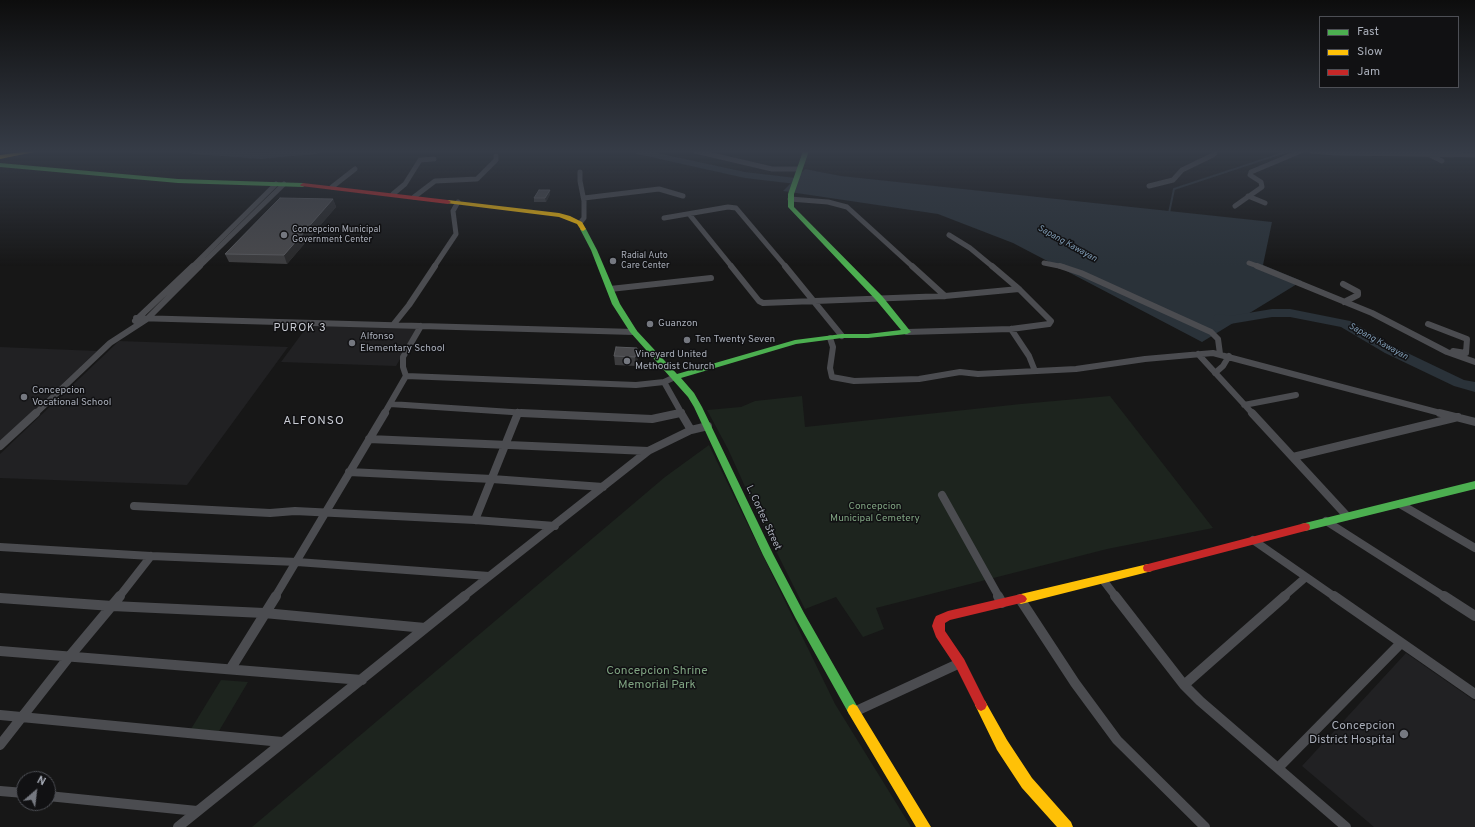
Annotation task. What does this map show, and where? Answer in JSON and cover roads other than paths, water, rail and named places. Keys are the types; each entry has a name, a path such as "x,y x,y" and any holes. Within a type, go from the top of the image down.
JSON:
{"main road":[{"path":"355,190 559,215 568,217 580,223"},
{"path":"793,190 790,197 792,207 879,298 907,332"},
{"name":"L. Cortez Street","path":"580,223 594,250 616,304 634,332 691,395 708,426 772,562 804,623 854,712 924,827"},
{"path":"675,377 781,346 842,336 868,336 907,332"},
{"path":"1066,827 1027,783 1002,745 960,663 940,633 938,626 940,620 948,616 1103,580 1326,521 1473,487"}],"street":[{"path":"124,334 136,318 274,190"},
{"path":"0,446 110,343 147,319 274,190"},
{"path":"393,194 398,190"},
{"path":"414,197 423,190"},
{"path":"580,223 584,218 584,198 582,190"},
{"path":"584,198 654,190"},
{"path":"661,190 683,196"},
{"path":"1236,206 1258,190"},
{"path":"1248,196 1266,203"},
{"path":"790,197 828,202 847,207 945,296"},
{"path":"393,325 456,234 453,211 458,202"},
{"path":"664,218 728,206 736,208 827,316 842,336"},
{"path":"689,214 759,301 768,304 813,300 945,296 1019,289"},
{"path":"907,332 1011,329 1044,325 1050,322 1050,320 1019,289 970,248 949,235"},
{"path":"1044,263 1073,270 1206,329 1218,338 1220,354"},
{"path":"1249,263 1383,318 1447,352 1475,362"},
{"path":"610,288 711,278"},
{"path":"1343,284 1358,292 1358,295 1344,302"},
{"path":"136,318 634,332"},
{"path":"1428,324 1467,340 1466,353 1450,350 1447,352"},
{"path":"231,668 297,562 406,376 403,367 403,358 421,326"},
{"path":"1011,329 1029,356 1035,371"},
{"path":"830,338 833,347 830,368 832,377 854,381 919,379 960,372 978,374 1076,369 1198,354 1220,354 1475,422"},
{"path":"1198,354 1348,516"},
{"path":"1214,373 1223,366 1229,356"},
{"path":"406,376 636,385 664,382 675,377"},
{"path":"664,382 691,430"},
{"path":"1244,405 1296,395"},
{"path":"390,404 652,419 682,412"},
{"path":"475,520 518,412"},
{"path":"1293,457 1459,417"},
{"path":"178,827 489,576 555,526 648,451 691,430 708,426"},
{"path":"369,439 648,451"},
{"path":"349,472 492,479 603,487"},
{"path":"942,495 1002,603"},
{"path":"1400,504 1475,548"},
{"path":"134,506 270,513 295,511 475,520 555,526"},
{"path":"1326,521 1475,616"},
{"path":"1253,540 1475,694"},
{"path":"0,547 151,556 297,562 489,576"},
{"path":"0,745 151,556"},
{"path":"1184,685 1306,577"},
{"path":"1103,580 1184,685 1200,701 1346,827"},
{"path":"0,598 112,606 264,613 425,628"},
{"path":"1020,599 1075,683 1117,740 1205,827"},
{"path":"1278,768 1401,642"},
{"path":"0,651 231,668 362,680"},
{"path":"854,712 960,663"},
{"path":"0,716 282,742"},
{"path":"0,791 16,793"},
{"path":"56,797 198,811"}],"water":[{"path":"784,190 968,190 1272,222 1263,265 1302,281 1202,342 1013,243 938,214 783,191"}],"waterway":[{"path":"1169,213 1174,190"},
{"name":"Sapang Kawayan","path":"1220,318 1230,320 1272,313 1290,313 1345,324 1390,350 1459,383 1475,387"}],"place":[{"name":"Concepcion Municipal Government Center","path":"284,235"},
{"name":"Radial Auto Care Center","path":"613,261"},
{"name":"Guanzon","path":"650,324"},
{"name":"Ten Twenty Seven","path":"687,340"},
{"name":"Alfonso Elementary School","path":"352,343"},
{"name":"Vineyard United Methodist Church","path":"627,361"},
{"name":"Concepcion Vocational School","path":"24,397"},
{"name":"Concepcion District Hospital","path":"1404,734"}],"district":[{"name":"PUROK 3","path":"300,329"},
{"name":"ALFONSO","path":"314,422"}],"park label":[{"name":"Concepcion Municipal Cemetery","path":"875,512"},
{"name":"Concepcion Shrine Memorial Park","path":"657,679"}]}
